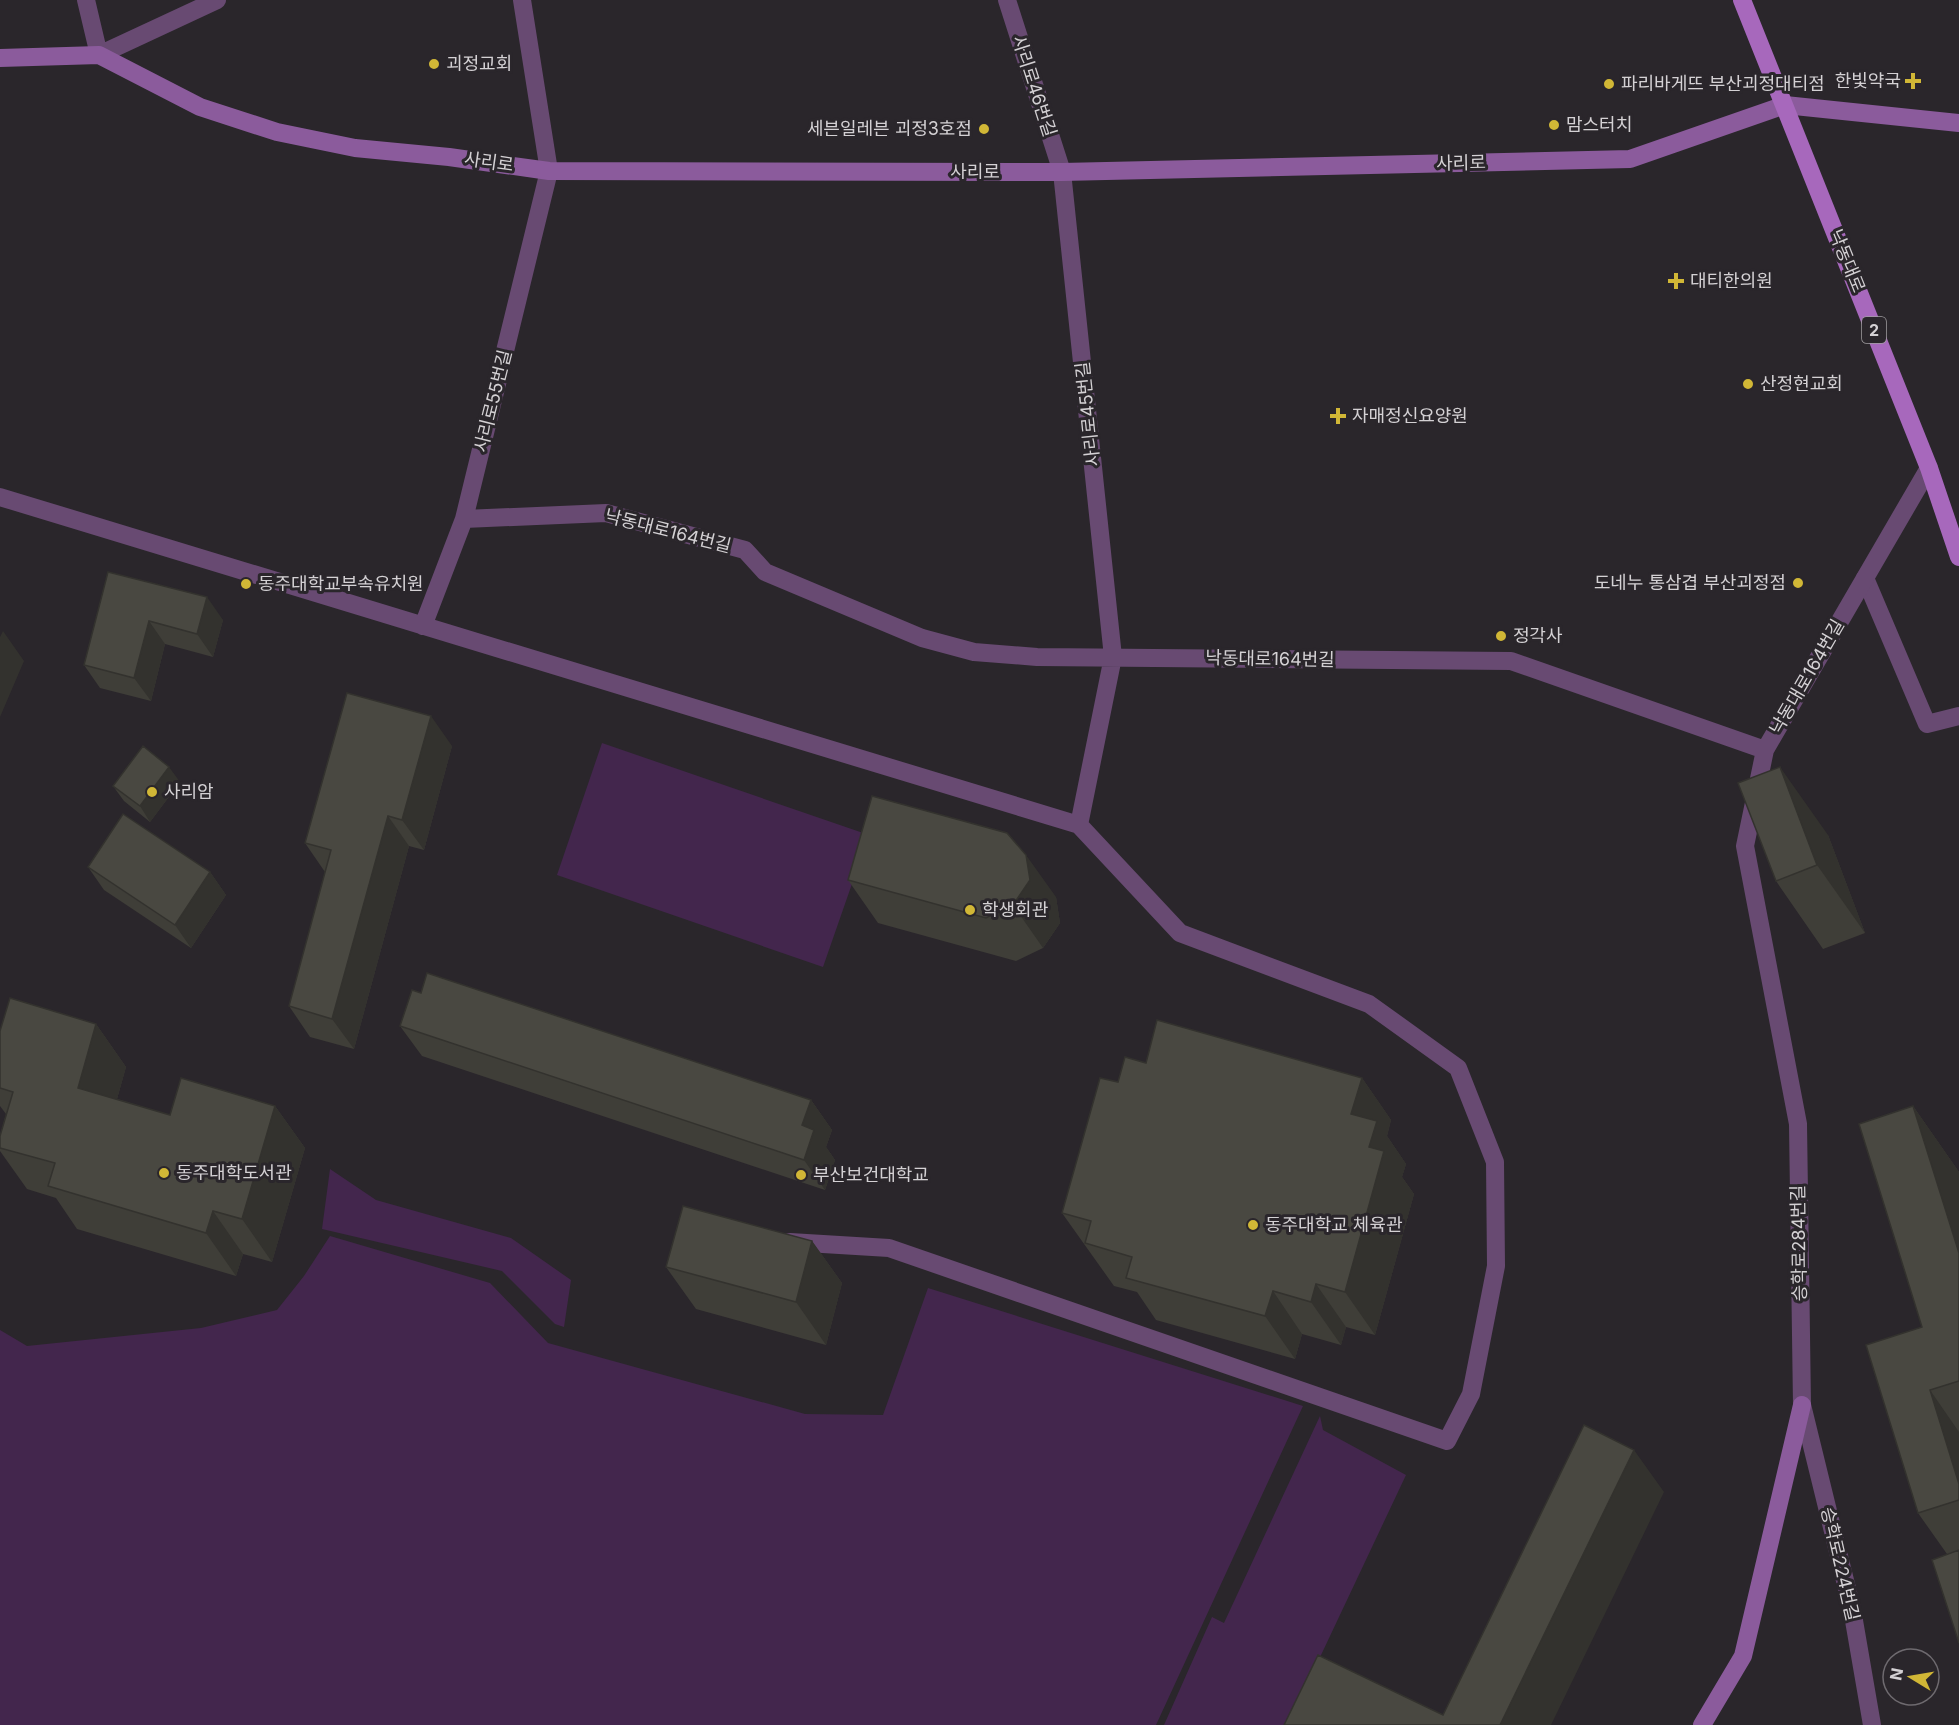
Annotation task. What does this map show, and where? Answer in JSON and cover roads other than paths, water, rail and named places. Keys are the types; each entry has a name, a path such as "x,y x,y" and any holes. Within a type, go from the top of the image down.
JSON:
{"main road":[{"name":"낙동대로","path":"1742,0 1929,468 1959,557"}],"street":[{"path":"86,0 99,56 217,0"},
{"path":"522,0 549,171"},
{"name":"사리로46번길","path":"1007,0 1062,172"},
{"name":"사리로","path":"0,57 99,56 200,107 277,132 355,148 449,157 549,171 1062,172 1630,159 1785,105 1959,123"},
{"name":"사리로55번길","path":"423,626 464,519 549,171"},
{"name":"사리로45번길","path":"1062,172 1113,657 1079,825"},
{"name":"낙동대로164번길","path":"464,519 606,513 745,550 765,572 922,638 974,652 1037,657 1511,661 1765,750 1929,468"},
{"path":"0,497 1079,825 1180,933 1369,1004 1458,1068 1495,1162 1496,1266 1471,1394 1447,1441 889,1248 782,1241"},
{"path":"1865,578 1927,724 1959,716"},
{"name":"승학로284번길","path":"1702,1725 1743,1656 1802,1405 1798,1124 1745,846 1765,750"},
{"name":"승학로224번길","path":"1802,1405 1852,1609 1872,1725"}],"place":[{"name":"괴정교회","path":"434,64"},
{"name":"한빛약국","path":"1913,81"},
{"name":"파리바게뜨 부산괴정대티점","path":"1609,84"},
{"name":"맘스터치","path":"1554,125"},
{"name":"세븐일레븐 괴정3호점","path":"984,129"},
{"name":"대티한의원","path":"1676,281"},
{"name":"산정현교회","path":"1748,384"},
{"name":"자매정신요양원","path":"1338,416"},
{"name":"도네누 통삼겹 부산괴정점","path":"1798,583"},
{"name":"동주대학교부속유치원","path":"246,584"},
{"name":"정각사","path":"1501,636"},
{"name":"사리암","path":"152,792"},
{"name":"학생회관","path":"970,910"},
{"name":"동주대학도서관","path":"164,1173"},
{"name":"부산보건대학교","path":"801,1175"},
{"name":"동주대학교 체육관","path":"1253,1225"}]}
